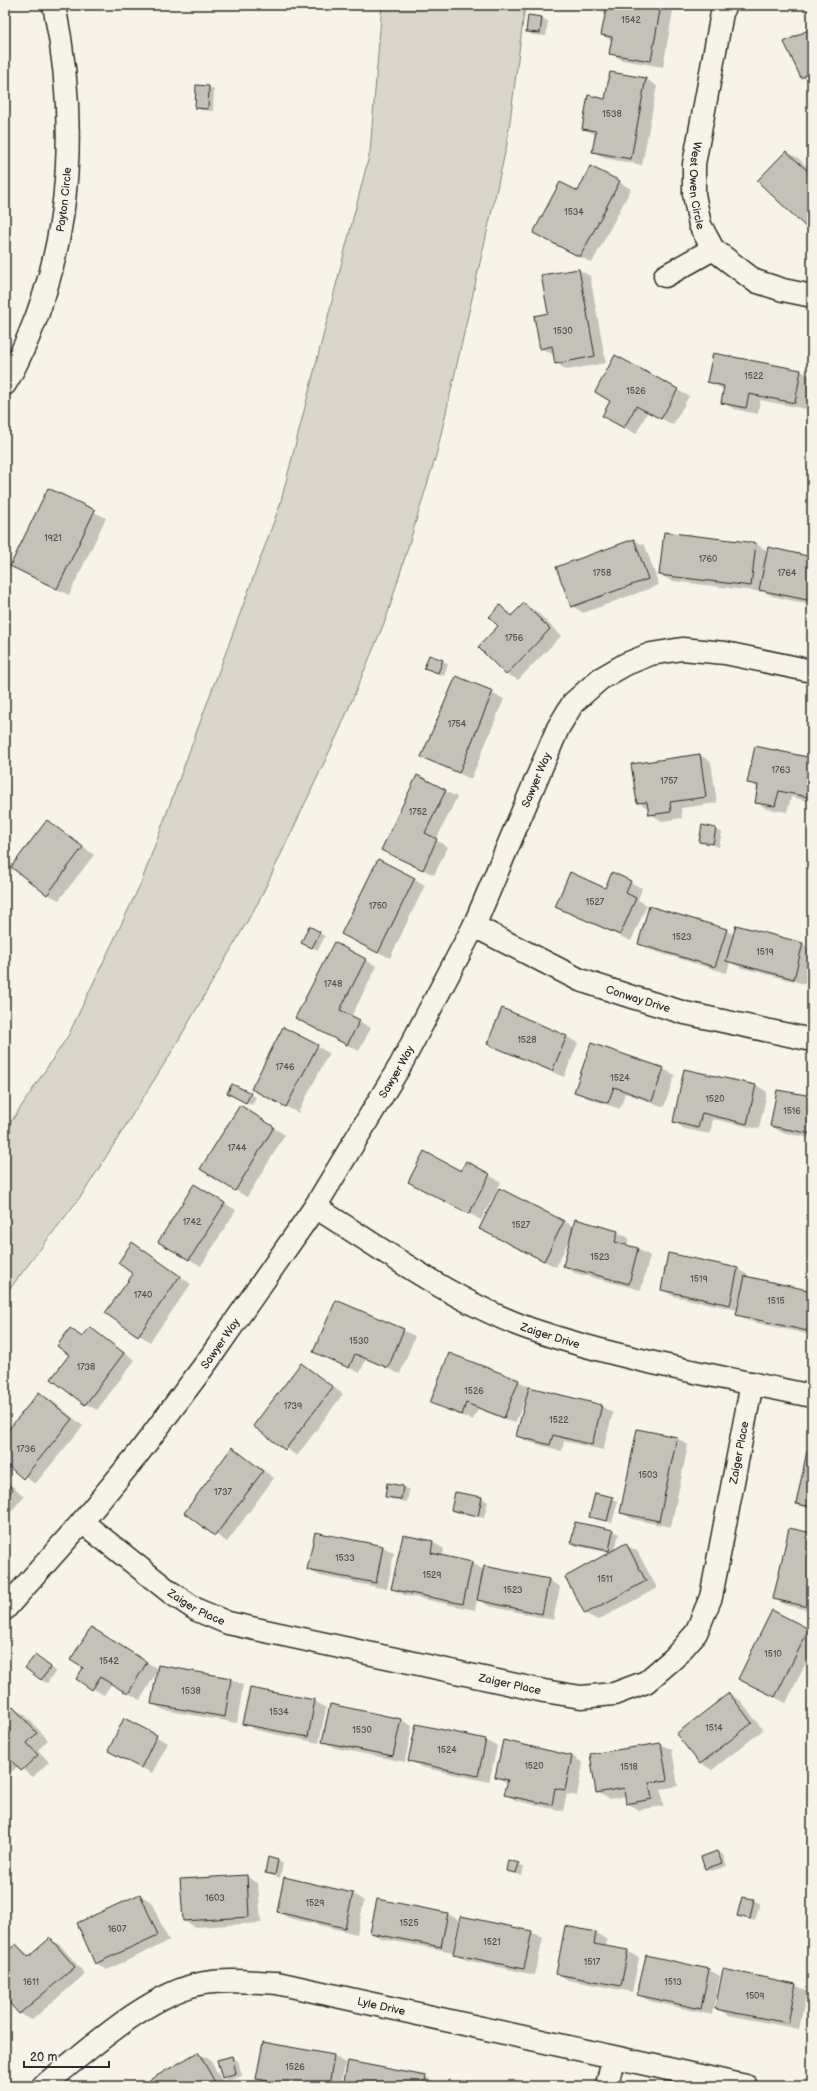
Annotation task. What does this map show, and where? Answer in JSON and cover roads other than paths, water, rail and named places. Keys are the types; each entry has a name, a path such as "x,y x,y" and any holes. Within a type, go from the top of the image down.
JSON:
{"street":[{"name":"Payton Circle","path":"5,384 13,372 39,312 56,255 65,192 68,121 59,30 54,5"},
{"name":"West Owen Circle","path":"726,5 722,13 694,164 694,194 700,226 713,249 755,280 783,290 812,296"},
{"path":"665,276 713,249"},
{"name":"Sawyer Way","path":"5,1609 82,1522 138,1454 207,1362 316,1207 400,1066 474,926 558,728 573,703 600,679 626,664 651,654 682,649 725,653 812,671"},
{"name":"Conway Drive","path":"474,926 580,980 632,998 685,1013 812,1040"},
{"name":"Zaiger Drive","path":"316,1207 445,1288 485,1309 530,1328 622,1355 812,1396"},
{"name":"Zaiger Place","path":"82,1522 170,1592 197,1610 228,1623 544,1691 581,1697 614,1694 646,1682 674,1658 696,1633 711,1597 752,1383"},
{"name":"Lyle Drive","path":"43,2086 139,2011 170,1994 203,1983 232,1980 277,1983 746,2086"},
{"path":"607,2086 613,2058"}]}
